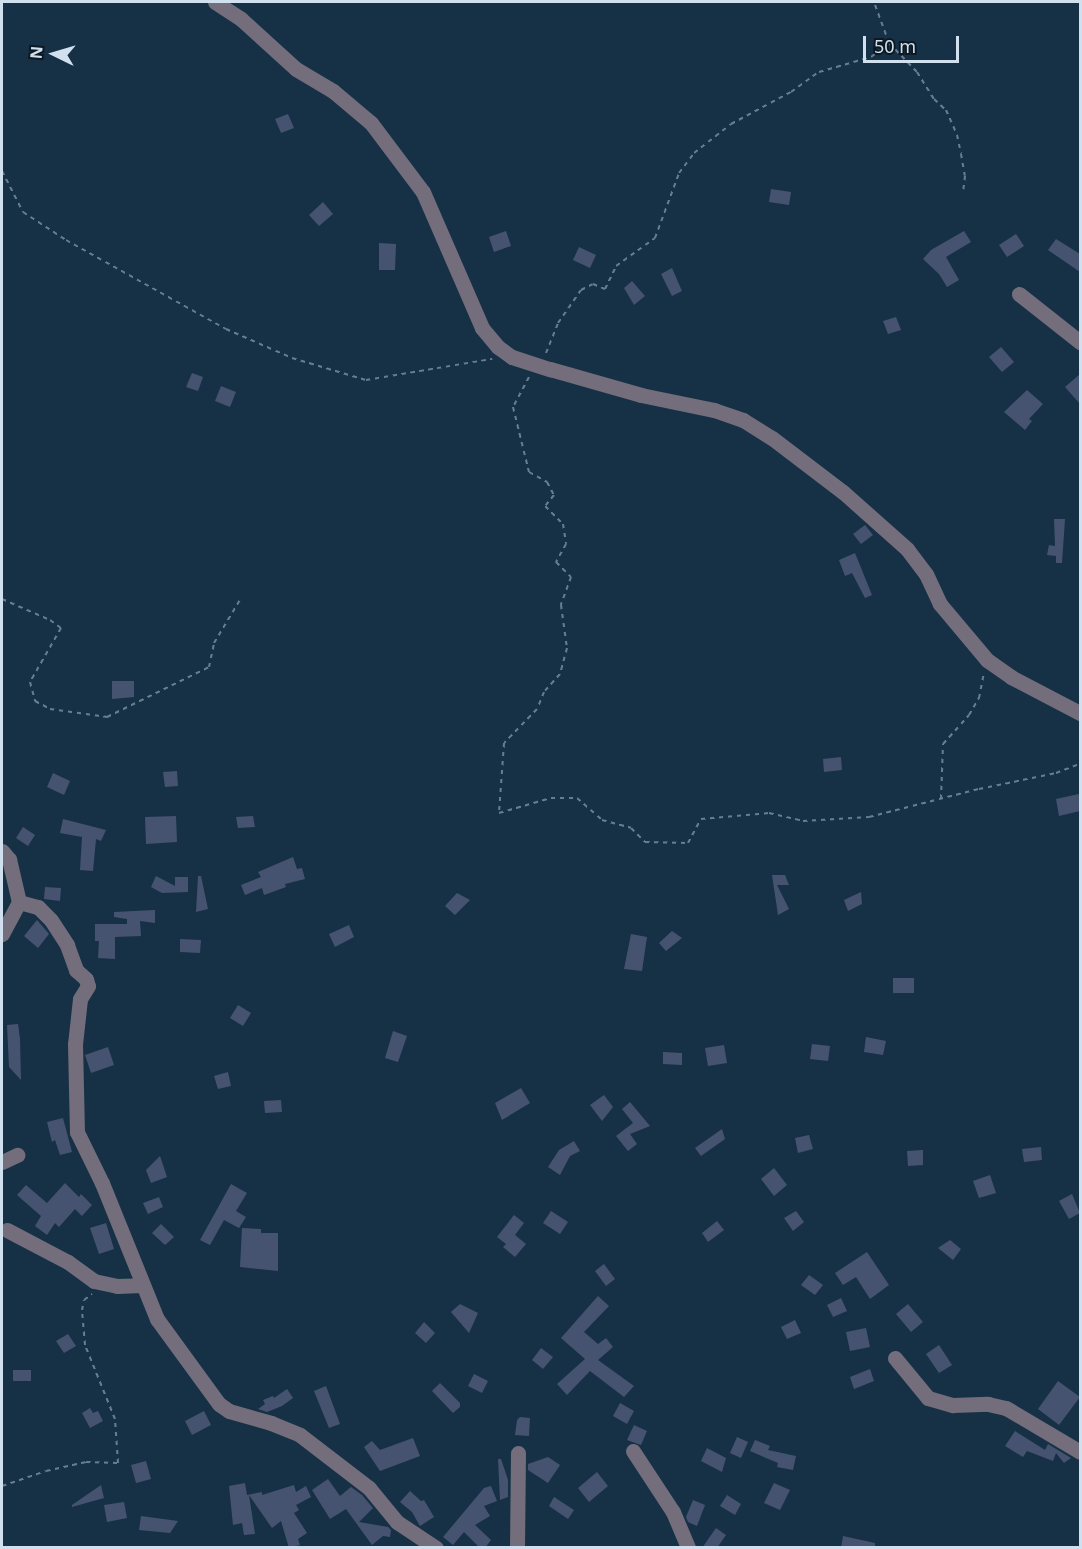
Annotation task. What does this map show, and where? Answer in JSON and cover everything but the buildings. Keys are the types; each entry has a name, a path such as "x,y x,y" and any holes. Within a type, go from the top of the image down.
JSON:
{"street":[{"path":"215,2 241,19 296,69 333,91 371,123 423,192 482,328 498,347 512,357 641,395 714,410 743,420 772,438 843,492 907,549 926,574 940,604 987,660 1011,677 1080,712"},
{"path":"1019,294 1080,342"},
{"path":"2,850 9,859 19,902 2,934"},
{"path":"19,902 38,907 51,920 67,945 76,970 86,979 88,986 80,999 75,1044 75,1126 102,1183 156,1319 219,1404 229,1411 271,1423 300,1435 369,1488 397,1522 436,1548"},
{"path":"2,1162 17,1155"},
{"path":"3,1230 103,1284 142,1285"},
{"path":"895,1359 928,1398 953,1405 998,1406 1080,1452"},
{"path":"633,1451 673,1512 688,1548"},
{"path":"517,1548 518,1453"}],"path":[{"path":"874,2 889,43 917,72 934,99 946,110 961,154 964,176 963,192"},
{"path":"889,43 871,57 819,72 791,92 731,124 694,153 679,172 655,238 616,266 605,289 593,284 581,291 558,323 539,365 526,381 513,407 529,472 547,482 554,495 545,506 563,524 566,544 556,562 571,577 561,605 567,648 560,674 544,692 537,709 504,744 499,813 551,798 577,798 602,820 631,828 645,842 688,843 700,819 769,813 803,821 869,817 1045,775 1080,764"},
{"path":"2,171 23,212 66,240 226,330 292,358 366,380 512,357"},
{"path":"2,599 50,620 61,628 30,682 35,701 50,709 107,717 209,667 214,643 241,598"},
{"path":"941,798 943,744 969,715 979,698 987,660"},
{"path":"2,1486 46,1471 86,1462 118,1463 115,1419 85,1345 82,1310 84,1300 103,1284"}]}
